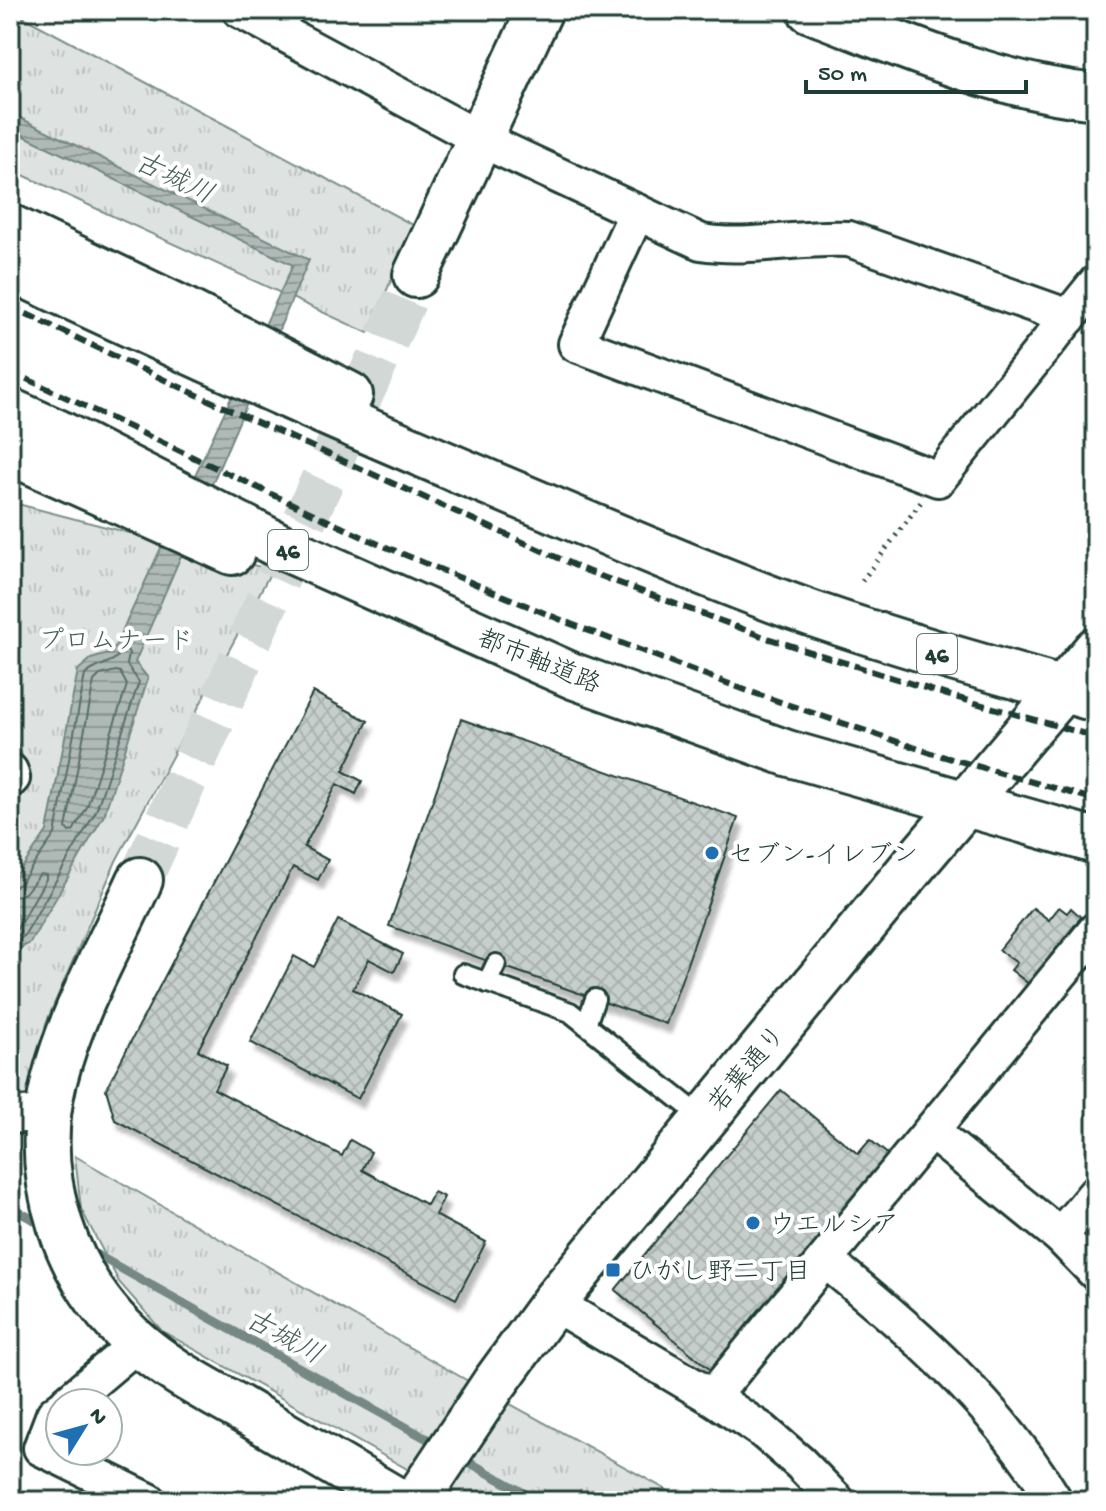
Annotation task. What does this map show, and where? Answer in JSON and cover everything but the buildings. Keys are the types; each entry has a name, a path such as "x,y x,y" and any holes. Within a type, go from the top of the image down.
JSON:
{"main road":[{"path":"416,275 540,10"},
{"path":"810,10 886,24 1013,82 1096,97"},
{"name":"46","path":"10,227 174,305 370,407 426,457"},
{"name":"46","path":"10,268 158,338 426,457 684,565 811,613 943,657 1080,695"},
{"name":"都市軸道路","path":"10,411 280,546 573,676 787,753 1096,841"},
{"name":"46","path":"10,452 272,570 573,676"},
{"name":"若葉通り","path":"416,1501 494,1384 553,1303 964,805 1080,695 1096,650"},
{"path":"140,880 70,1031 54,1081 30,1114 46,1136 51,1194 68,1252 96,1298 138,1343 178,1373 398,1501"}],"street":[{"path":"240,10 480,139 701,242 725,246 849,239 1069,317"},
{"path":"637,212 576,344 938,479 1096,283"},
{"path":"10,771 10,780"},
{"path":"712,1397 1096,930"},
{"path":"932,1132 1060,1236 1096,1273"},
{"path":"1060,1236 1096,1193"},
{"path":"825,1260 899,1320 956,1373 995,1415 1055,1501"},
{"path":"553,1303 712,1397 763,1431 837,1501"},
{"path":"86,1387 138,1343"},
{"path":"80,1467 149,1501"}],"lane":[{"path":"487,983 496,964"},
{"path":"463,974 570,1012 704,1119"},
{"path":"586,1025 595,999"}],"path":[{"path":"862,581 938,479"}],"green space":[{"path":"10,10 415,226 368,333 10,169"},
{"name":"プロムナード","path":"10,502 272,570 116,861 46,1023 31,1095 10,1096 10,796 31,780 10,724"},
{"path":"75,1156 461,1377 667,1490 678,1501 464,1501 162,1331 119,1282 81,1209"}],"water":[{"path":"10,113 309,260 135,662 148,678 104,815 30,943 10,954 10,885 47,831 78,670 91,659 112,653 293,265 10,129"}],"waterway":[{"name":"古城川","path":"10,1207 45,1226"},
{"name":"古城川","path":"86,1249 440,1446"},
{"name":"古城川","path":"460,1457 538,1501"}],"tunnel":[{"path":"140,880 416,275"}],"railway":[{"path":"10,306 171,383 587,571 767,638 944,694 1096,737"},
{"path":"10,371 367,539 571,624 748,691 931,753 1096,800"}],"place":[{"name":"セブン-イレブン","path":"712,853"},
{"name":"ウエルシア","path":"753,1223"},
{"name":"ひがし野二丁目","path":"613,1270"}]}
